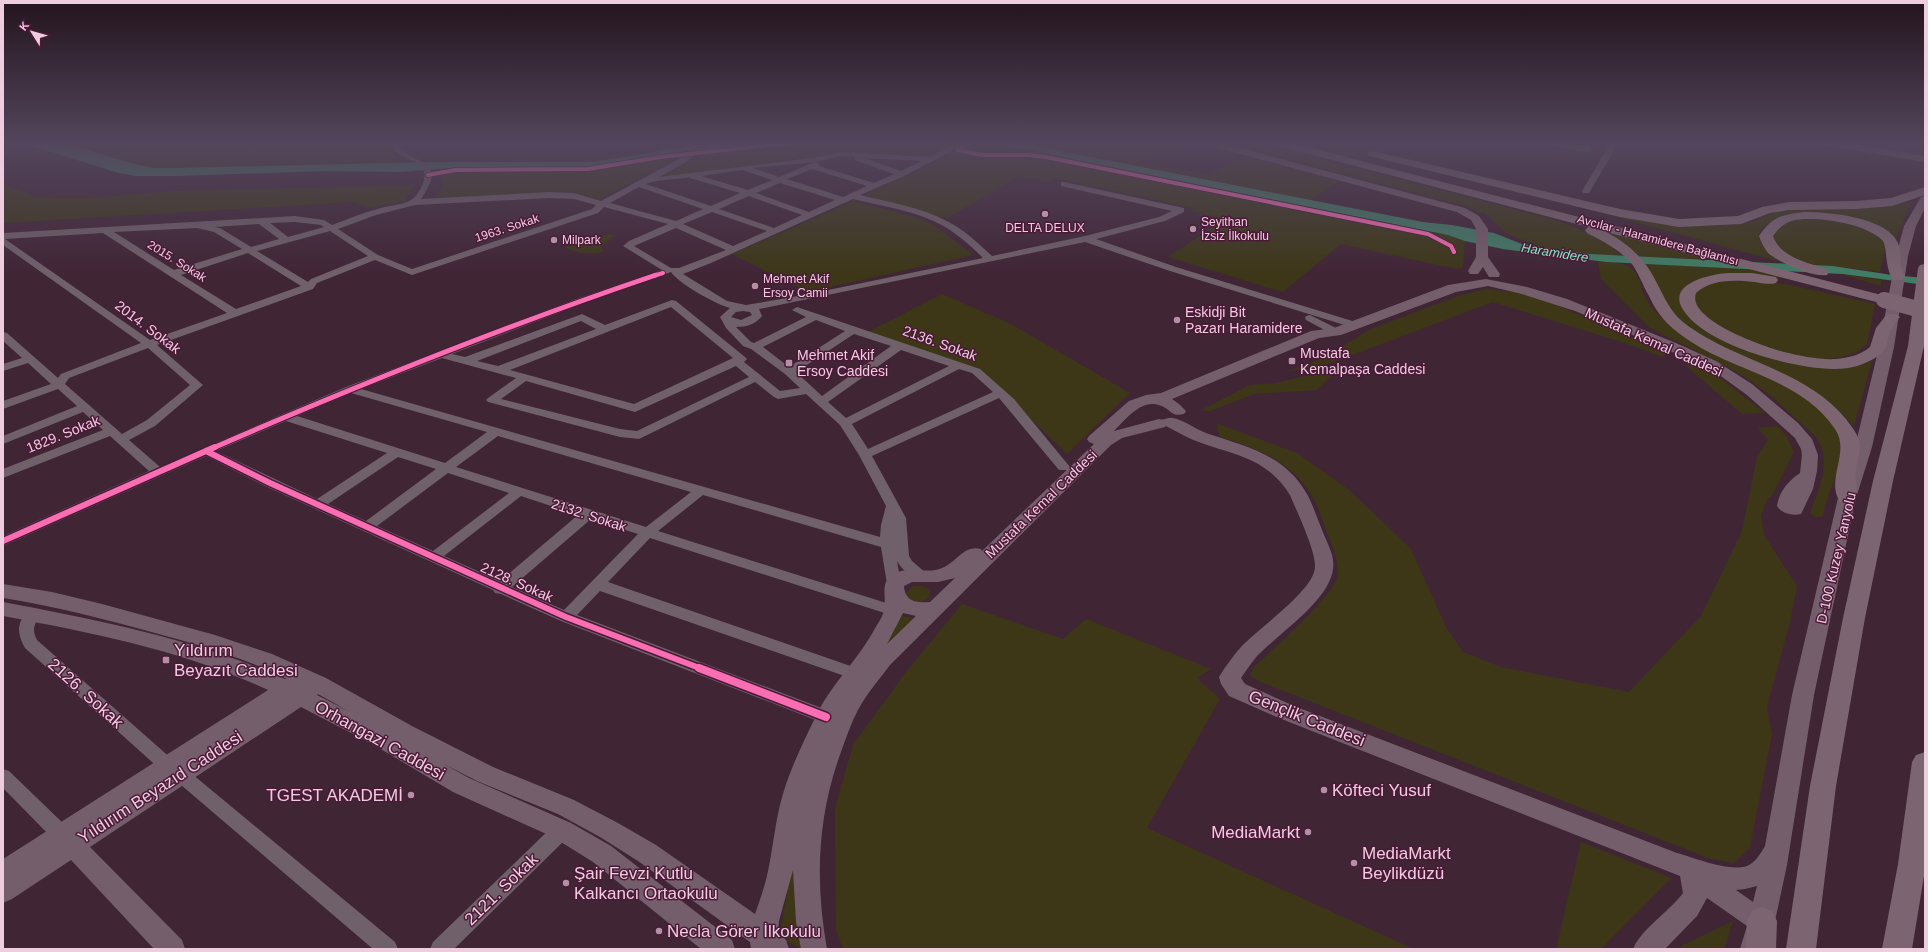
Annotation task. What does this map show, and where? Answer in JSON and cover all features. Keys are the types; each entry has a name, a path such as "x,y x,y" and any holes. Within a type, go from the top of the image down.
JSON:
{"highway":[{"name":"Avcılar - Haramidere Bağlantısı","path":"1447,186 1884,297 1925,304"},
{"name":"Avcılar - Haramidere Bağlantısı","path":"1469,186 1755,259 1884,297 1925,311"},
{"path":"1495,186 1651,228 1755,259"},
{"path":"1509,186 1620,213 1679,223 1727,222 1741,220 1776,208 1789,206 1856,205 1892,202 1925,191"},
{"path":"1457,189 1493,201 1563,219 1606,238 1627,251 1640,265 1662,309 1686,332 1711,347 1786,381 1817,400 1833,414 1848,436 1851,444 1846,475 1847,498"},
{"path":"1884,297 1786,258 1771,248 1766,239 1767,232 1779,222 1797,215 1821,216 1860,225 1886,236 1892,243 1893,271 1898,277"},
{"path":"1801,949 1823,786 1866,558 1916,346 1920,296 1925,268"},
{"path":"1884,297 1784,282 1744,277 1726,277 1706,281 1691,290 1687,301 1692,311 1705,324 1729,338 1777,356 1816,362 1851,362 1875,352 1884,329 1892,318"},
{"path":"1897,949 1912,864 1925,762"}],"main road":[{"path":"1377,186 1456,207 1470,214 1480,225 1482,257 1492,279 1476,281 1472,273 1482,257"},
{"name":"D-100 Kuzey Yanyolu","path":"1752,949 1762,935 1778,846 1797,723 1847,498 1856,477 1864,448 1892,318 1898,277 1908,233 1917,212 1925,199"},
{"name":"Mustafa Kemal Caddesi","path":"1453,288 1472,273"},
{"name":"Mustafa Kemal Caddesi","path":"925,576 939,576 958,569 1064,467 1132,407 1142,400 1166,396 1316,334 1336,332 1453,288 1492,279 1539,294 1686,353 1734,378 1785,420 1806,442 1811,459 1807,476"},
{"name":"Mustafa Kemal Caddesi","path":"939,604 1105,442 1116,435 1169,419 1184,399 1329,339 1336,332"},
{"path":"1132,407 1131,411 1138,419 1144,422 1169,419 1169,404 1154,399"},
{"name":"Gençlik Caddesi","path":"1169,419 1196,435 1258,456 1276,468 1292,484 1299,495 1323,555 1324,568 1319,583 1308,597 1249,652 1230,677 1232,684 1237,690 1547,814 1682,866"},
{"path":"768,945 766,921 779,880 792,804 806,763 826,717 880,638 903,577 925,576 942,586 944,596 939,604 883,660 853,699 827,756 816,791 808,830 805,879 806,904 814,949"},
{"path":"3,591 66,602 215,642 265,659 303,687 404,732 485,774 566,807 609,830 647,853 768,945"},
{"path":"894,598 900,604 915,609 939,604"},
{"name":"Orhangazi Caddesi","path":"3,608 82,624 204,656 303,687 382,739 461,785 562,830 602,854 722,949"},
{"name":"Yıldırım Beyazıd Caddesi","path":"3,873 67,839 173,769 303,687"},
{"path":"67,839 172,949"},
{"name":"Yıldırım Beyazıd Caddesi","path":"3,891 67,839"},
{"path":"1682,866 1727,878 1745,878 1758,875 1768,866 1778,846"},
{"path":"1682,866 1739,908 1762,935"},
{"path":"1646,949 1691,904 1696,894 1695,882 1682,866"}],"street":[{"path":"415,202 427,186"},
{"name":"1963. Sokak","path":"375,256 412,272 582,216 594,211 603,203 634,186"},
{"path":"646,186 775,231"},
{"path":"727,186 809,215"},
{"path":"755,347 756,342 746,329 750,321 757,313 753,309 723,302 671,273 628,246 632,242 764,186"},
{"path":"800,186 843,200"},
{"path":"3,541 350,389 440,354 545,316 584,304 671,273 775,231 874,186"},
{"path":"727,319 733,310 804,298 1086,240 1162,219 1181,210 1075,186"},
{"path":"1586,191 1589,186"},
{"path":"173,274 249,250 331,228 386,209 415,202 563,195 603,203 677,224 729,250"},
{"path":"852,196 932,217 952,227 968,238 990,259"},
{"path":"3,236 295,219 324,223 375,256"},
{"path":"262,222 286,240"},
{"path":"197,225 217,230 309,287"},
{"name":"2015. Sokak","path":"104,230 235,313"},
{"path":"1086,240 1105,245 1122,247 1359,324"},
{"name":"2014. Sokak","path":"3,241 149,344 197,385 152,423 116,435"},
{"path":"1105,245 1123,253 1285,305 1359,324"},
{"path":"3,405 59,385 65,376 149,344 309,287 314,281 375,256"},
{"path":"671,273 712,303 727,319 730,326 747,344 755,347 789,372 820,402 845,423 865,455 899,518 902,556 906,564 925,576"},
{"path":"727,319 738,323 750,321 804,298"},
{"path":"440,354 635,408 738,362 741,359 672,303 499,370"},
{"path":"1285,305 1336,332"},
{"name":"2136. Sokak","path":"797,310 976,371 1010,402 1064,467"},
{"path":"466,361 582,316 604,329"},
{"path":"755,347 816,316"},
{"path":"789,372 853,330"},
{"path":"3,336 158,472"},
{"path":"820,402 861,374 900,344"},
{"path":"3,368 30,359"},
{"path":"738,362 778,395 808,390"},
{"path":"845,423 959,365"},
{"path":"525,378 492,400 620,433 639,435 757,377"},
{"path":"350,389 888,544"},
{"path":"865,455 1001,393"},
{"path":"3,440 85,407"},
{"name":"2132. Sokak","path":"286,417 396,454 648,533 894,598"},
{"path":"367,527 496,432"},
{"name":"1829. Sokak","path":"3,474 116,435"},
{"name":"2128. Sokak","path":"206,451 270,483 319,504 500,589 566,617 826,717"},
{"path":"319,504 396,454"},
{"path":"3,536 158,472"},
{"path":"566,617 648,533 700,491"},
{"path":"433,558 518,492"},
{"path":"892,506 887,519 888,544 894,598"},
{"path":"500,589 588,514"},
{"path":"597,584 856,674"},
{"name":"2126. Sokak","path":"33,614 26,622 25,634 31,644 173,769 388,949"},
{"path":"3,776 67,839"},
{"name":"2121. Sokak","path":"440,949 562,830"}],"shaded area":[{"path":"3,186 9,186 36,197 91,198 173,191 413,186 405,201 370,208 352,202 3,223"},
{"path":"441,186 623,186 599,199 573,192 433,199"},
{"path":"884,186 1002,186 947,218 864,196"},
{"path":"1094,186 1207,186 1448,235 1465,241 1463,267 1457,269 1341,244 1283,292 1168,257 1225,219 1190,211 1193,208"},
{"path":"1242,186 1332,186 1312,200"},
{"path":"1390,186 1427,186 1555,220 1590,233 1608,243 1620,255 1576,253 1532,244 1506,232 1483,212 1479,213 1465,206"},
{"path":"1520,191 1670,224 1694,226 1733,225 1750,222 1783,210 1867,208 1911,203 1896,239 1823,216 1802,213 1792,213 1782,216 1760,230 1760,240 1765,249 1775,256 1796,266"},
{"path":"854,201 915,217 934,225 973,255 807,292 732,254"},
{"path":"1820,217 1857,226 1875,234 1881,239 1886,245 1880,272 1834,266 1843,274 1881,280 1881,286 1816,267 1784,253 1772,240 1773,231 1791,219"},
{"path":"1592,227 1793,280 1747,274 1712,275 1697,279 1686,287 1679,298 1681,305 1686,312 1744,349 1856,366 1872,361 1854,426 1840,412 1825,401 1698,335 1672,314 1645,265","holes":["1647,257 1711,260 1717,267 1653,264"]},
{"path":"609,234 616,235 602,246 603,252 583,253 573,251 565,247"},
{"path":"1598,262 1618,263 1628,266 1633,270 1640,282 1645,297 1650,305 1676,330 1706,349 1773,379 1795,391 1814,404 1830,419 1841,437 1843,445 1842,455 1823,516 1816,518 1810,513 1821,484 1824,464 1824,455 1821,445 1815,436 1770,395 1745,377 1650,328 1601,279"},
{"path":"1730,280 1786,284 1875,304 1867,344 1856,352 1844,357 1830,359 1800,357 1785,354 1738,340 1726,333 1693,307 1695,291 1714,282"},
{"path":"1485,289 1530,294 1667,352 1663,357 1628,344 1493,302 1331,363 1286,372 1323,358 1371,329 1458,296"},
{"path":"942,294 1011,324 1130,393 1067,454 979,369 868,332"},
{"path":"1696,363 1714,373 1765,413 1742,414 1685,365"},
{"path":"1341,367 1317,390 1254,394 1210,411 1201,410 1250,385 1277,383"},
{"path":"1216,423 1297,453 1348,489 1411,549 1446,627 1463,652 1501,667 1629,692 1701,616 1742,531 1757,457 1768,440 1758,428 1777,426 1787,437 1794,452 1772,496 1768,498 1761,515 1764,535 1797,586 1790,622 1767,707 1772,734 1750,847 1734,863 1711,859 1261,682 1250,676 1253,668 1300,624 1324,598 1333,586 1338,571 1336,559 1318,508 1304,484 1284,465 1260,451 1220,437"},
{"path":"913,586 927,588 930,592 929,597 920,603 912,602 905,595"},
{"path":"962,604 1063,639 1086,619 1211,669 1197,678 1220,699 1147,828 1414,949 843,949 836,929 835,808 853,745 906,672"},
{"path":"898,615 916,619 876,658"},
{"path":"1581,842 1671,878 1601,949 1556,949"},
{"path":"796,845 802,949 779,937"},
{"path":"1733,921 1724,949 1678,949 1683,945"}],"water":[{"name":"Haramidere","path":"1207,186 1242,186 1423,222 1452,225 1494,233 1522,244 1590,254 1833,266 1892,275 1925,278 1925,285 1843,274 1606,262 1503,249 1465,241 1448,235"}],"cycle path":[{"path":"1192,186 1428,234 1451,246 1454,252"},
{"path":"3,541 350,389 580,301 663,273"},
{"path":"206,451 270,483 566,617 826,717"}],"place":[{"name":"DELTA DELUX","path":"1045,214"},
{"name":"Seyithan İzsiz İlkokulu","path":"1193,229"},
{"name":"Milpark","path":"554,240"},
{"name":"Mehmet Akif Ersoy Camii","path":"755,286"},
{"name":"Eskidji Bit Pazarı Haramidere","path":"1177,320"},
{"name":"Mustafa Kemalpaşa Caddesi","path":"1292,361"},
{"name":"Mehmet Akif Ersoy Caddesi","path":"789,363"},
{"name":"Yıldırım Beyazıt Caddesi","path":"166,660"},
{"name":"Köfteci Yusuf","path":"1324,790"},
{"name":"TGEST AKADEMİ","path":"411,795"},
{"name":"MediaMarkt","path":"1308,832"},
{"name":"MediaMarkt Beylikdüzü","path":"1354,863"},
{"name":"Şair Fevzi Kutlu Kalkancı Ortaokulu","path":"566,883"},
{"name":"Necla Görer İlkokulu","path":"659,931"}]}
